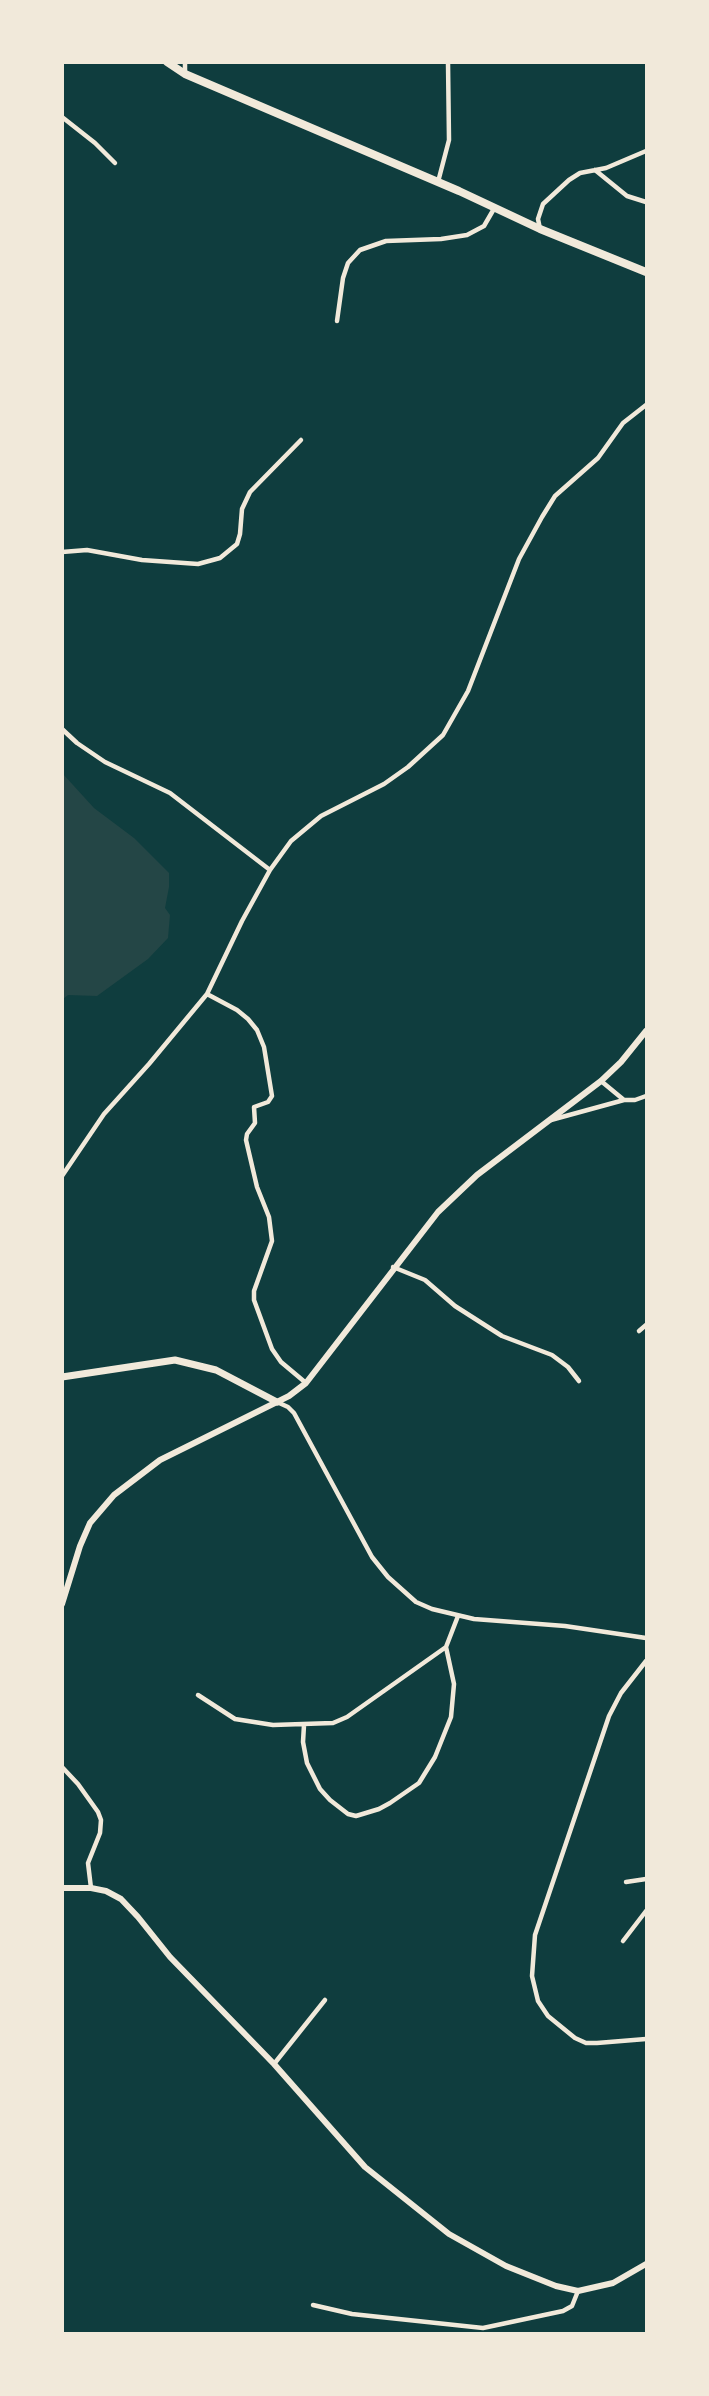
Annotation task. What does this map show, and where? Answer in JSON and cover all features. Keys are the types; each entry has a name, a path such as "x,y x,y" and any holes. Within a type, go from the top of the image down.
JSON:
{"highway":[{"path":"167,62 185,74 438,182 540,229 646,272"}],"main road":[{"path":"62,1604 80,1546 90,1523 114,1495 160,1460 277,1402 306,1383 393,1267 438,1212 477,1175 601,1081 621,1062 646,1031"},
{"path":"62,1377 175,1360 216,1370 277,1402"},
{"path":"62,1888 92,1888 106,1891 121,1899 138,1916 170,1957 274,2064 364,2167 426,2217 485,2256 540,2280 578,2291 614,2283 646,2264"}],"street":[{"path":"185,62 185,74"},
{"path":"438,182 449,140 448,62"},
{"path":"62,117 95,143 115,163"},
{"path":"540,229 538,218 543,204 569,180 580,174 646,151"},
{"path":"595,170 627,196 646,202"},
{"path":"337,321 343,278 348,263 360,250 386,241 441,239 467,235 484,226 495,207"},
{"path":"62,1176 104,1114 149,1064 207,994 242,921 270,870 291,841 321,816 384,784 425,753 443,735 468,691 519,559 542,516 555,496 598,458 623,424 646,405"},
{"path":"62,552 88,550 142,560 198,564 220,558 236,544 240,534 242,510 250,492 301,440"},
{"path":"62,729 77,743 104,762 170,793 270,870"},
{"path":"207,994 237,1010 248,1019 257,1030 264,1046 272,1096 268,1102 254,1107 255,1123 247,1134 246,1140 257,1187 269,1217 272,1241 254,1291 254,1300 272,1349 281,1362 306,1383"},
{"path":"601,1081 624,1100"},
{"path":"551,1120 624,1100 635,1100 646,1096"},
{"path":"393,1267 425,1280 455,1306 502,1336 556,1358 568,1367 579,1381"},
{"path":"639,1331 646,1325"},
{"path":"277,1402 288,1407 294,1413 372,1557 388,1577 416,1602 432,1609 458,1616 565,1626 646,1638"},
{"path":"198,1695 235,1719 273,1725 326,1724 347,1717 446,1647 458,1616"},
{"path":"304,1725 303,1742 307,1763 313,1777 325,1794 348,1814 356,1816 379,1810 419,1783 435,1757 443,1739 451,1716 454,1698 451,1667 446,1647"},
{"path":"646,1661 621,1693 609,1716 535,1935 532,1976 538,2001 548,2016 575,2038 586,2043 646,2039"},
{"path":"62,1767 78,1784 98,1812 101,1820 100,1833 88,1863 92,1888"},
{"path":"626,1882 646,1879"},
{"path":"623,1941 646,1911"},
{"path":"274,2064 325,2000"},
{"path":"313,2305 352,2314 482,2328 563,2312 572,2306 578,2291"}],"shaded area":[{"path":"63,774 94,808 134,838 169,873 169,887 165,908 170,915 168,938 148,959 97,996 68,995 63,999"}]}
